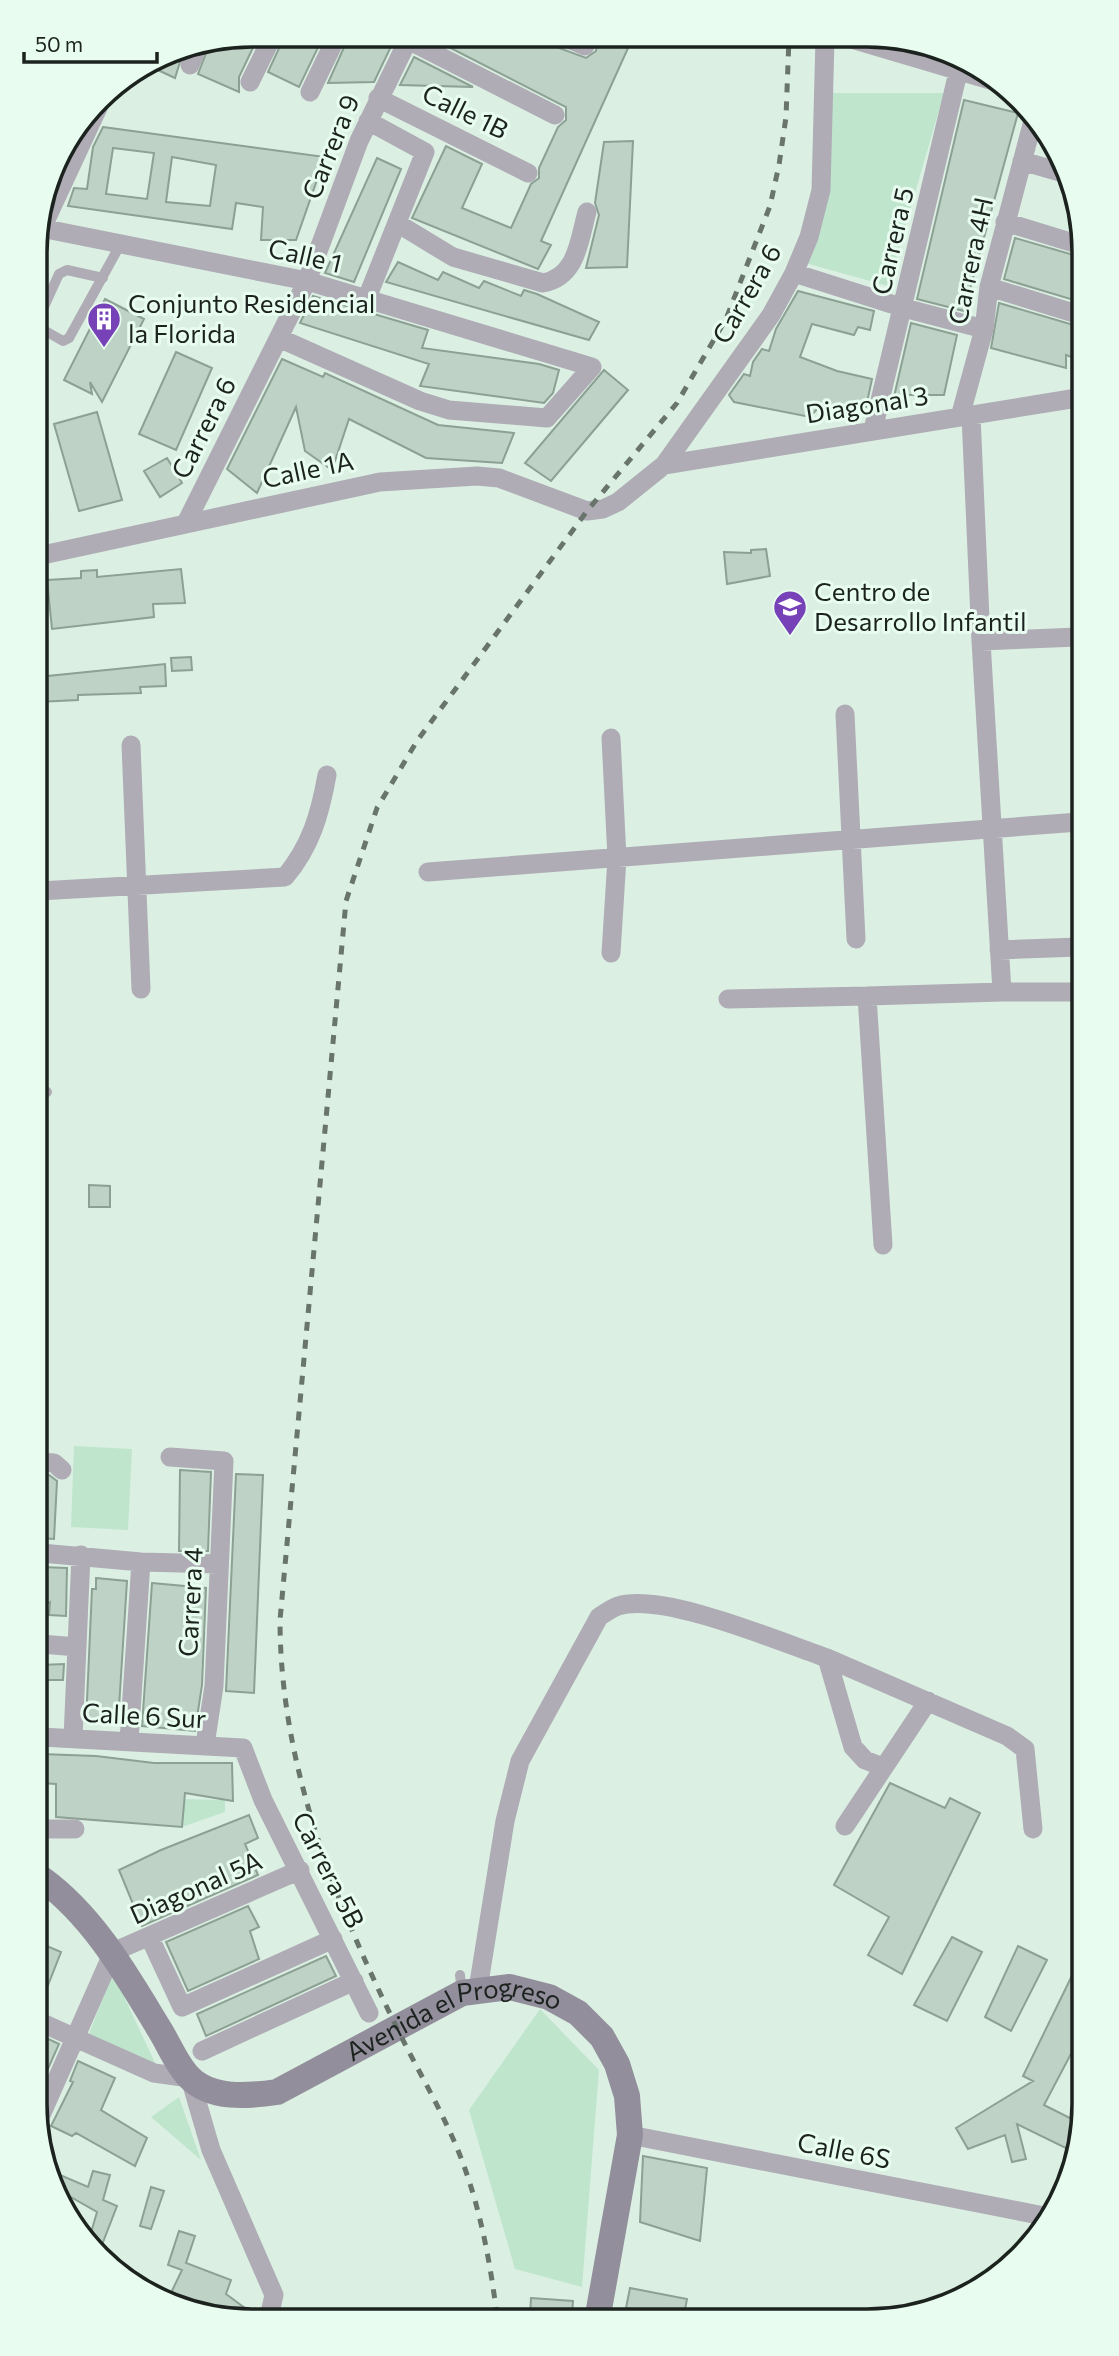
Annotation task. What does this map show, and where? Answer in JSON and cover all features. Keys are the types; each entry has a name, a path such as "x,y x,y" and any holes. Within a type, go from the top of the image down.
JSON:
{"main road":[{"path":"47,1883 113,1952 190,2078"},
{"name":"Avenida el Progreso","path":"190,2078 223,2094 246,2096 277,2092 467,1986 510,1987 549,1997 578,2013 602,2037 617,2064 627,2096 630,2135 599,2309"}],"street":[{"name":"Carrera 6","path":"587,511 603,509 618,502 664,465 771,315 793,273 808,237 821,190 825,47"},
{"path":"250,82 267,48"},
{"path":"310,92 331,48"},
{"name":"Carrera 9","path":"307,281 368,121 404,48"},
{"path":"427,48 555,115"},
{"path":"890,49 947,64"},
{"path":"190,65 194,56"},
{"name":"Carrera 5","path":"873,430 959,69"},
{"name":"Calle 1B","path":"378,98 528,173"},
{"path":"367,298 425,152 368,121"},
{"name":"Carrera 4H","path":"1002,992 966,416 984,329 989,286 1031,130"},
{"path":"53,205 87,132"},
{"path":"1022,161 1054,170"},
{"path":"397,223 453,257 542,283 556,281 568,271 575,257 587,212"},
{"path":"1005,222 1071,242"},
{"name":"Calle 1","path":"48,235 120,245 307,281 592,367 547,418 449,410 420,401 279,338"},
{"path":"793,273 904,308 984,329"},
{"name":"Carrera 6","path":"186,523 307,281"},
{"path":"989,286 1072,312"},
{"name":"Diagonal 3","path":"664,465 1072,399"},
{"name":"Calle 1A","path":"48,554 380,482 477,475 499,478 587,511"},
{"path":"981,641 1072,637"},
{"path":"845,714 856,939"},
{"path":"611,738 617,858 611,954"},
{"path":"131,744 141,989"},
{"path":"48,890 285,877 298,862 318,823 327,775"},
{"path":"428,872 1072,823"},
{"path":"999,950 1072,947"},
{"path":"728,999 1072,992"},
{"path":"867,996 883,1245"},
{"name":"Carrera 4","path":"170,1457 224,1461 214,1686 205,1745"},
{"path":"47,1463 54,1463 62,1470"},
{"path":"47,1553 141,1562 219,1564"},
{"path":"73,1738 81,1555"},
{"path":"129,1741 141,1562"},
{"path":"467,1986 520,1761 599,1617 617,1606 645,1604 700,1615 827,1658 1007,1736 1025,1749 1033,1829"},
{"path":"47,1645 77,1647"},
{"path":"827,1658 853,1747 866,1760 883,1767"},
{"path":"845,1826 928,1701"},
{"name":"Calle 6 Sur","path":"47,1737 243,1748"},
{"name":"Carrera 5B","path":"243,1748 263,1800 369,2013"},
{"path":"47,1829 75,1829"},
{"name":"Diagonal 5A","path":"113,1952 300,1870"},
{"path":"150,1938 181,2007 333,1939"},
{"path":"48,2084 75,2038 113,1952"},
{"path":"202,2051 354,1981"},
{"path":"47,2025 153,2073 190,2078 211,2150 274,2295 271,2309"},
{"name":"Calle 6S","path":"630,2135 1039,2215"}],"lane":[{"path":"48,332 63,341 69,338 120,245"},
{"path":"48,299 60,274 67,270 103,278"}],"green space":[{"path":"829,93 944,93 888,286 798,261 819,203"},
{"path":"74,1446 132,1449 128,1530 71,1527"},
{"path":"185,1799 225,1800 225,1812 182,1827"},
{"path":"113,1973 156,2065 88,2036"},
{"path":"540,2009 599,2070 582,2287 515,2269 469,2110"},
{"path":"179,2097 201,2160 151,2117"}],"building":[{"path":"559,47 586,58 596,51 597,47 628,47 541,241 551,245 538,269 412,218 446,146 482,164 462,208 511,228 531,184 539,178 539,168 558,127 566,120 566,107 450,48"},
{"path":"253,48 239,77 239,92 198,74 206,53"},
{"path":"279,48 318,48 299,87 268,72"},
{"path":"344,48 390,48 374,82 328,83"},
{"path":"414,57 473,87 400,85"},
{"path":"180,60 175,78 158,70"},
{"path":"964,100 1017,113 964,311 917,299"},
{"path":"103,127 325,157 296,240 261,240 263,207 236,203 232,229 68,206 74,188 87,189 93,147","holes":["113,148 154,153 147,199 106,194","172,157 216,165 210,206 166,202"]},
{"path":"633,141 627,267 586,268 599,215 595,203 604,142"},
{"path":"377,158 401,169 354,282 325,273"},
{"path":"1015,238 1072,255 1072,299 1004,279"},
{"path":"398,262 438,280 443,272 479,288 484,281 521,296 524,290 599,322 589,340 386,282"},
{"path":"798,291 874,311 870,330 858,327 854,335 812,324 800,357 837,371 872,379 866,407 848,411 818,408 810,417 734,402 729,395 744,374 750,376 753,362 762,349 769,351 776,329"},
{"path":"313,296 428,330 422,348 539,364 559,370 553,393 544,403 420,386 429,364 300,323"},
{"name":"Conjunto Residencial la Florida","path":"105,299 144,319 102,402 90,382 92,394 64,380"},
{"path":"999,303 1072,325 1072,357 1066,355 1066,368 991,348"},
{"path":"911,323 957,335 944,395 908,395 893,401"},
{"path":"176,352 212,368 176,450 139,434"},
{"path":"282,359 323,377 325,373 438,425 514,433 502,463 426,458 349,419 332,470 305,451 296,407 257,493 227,469"},
{"path":"604,370 628,390 551,481 525,463"},
{"path":"97,412 122,500 79,511 54,424"},
{"path":"167,458 182,483 160,497 144,471"},
{"path":"766,549 770,576 727,584 724,552 751,553 751,550"},
{"path":"181,569 185,603 153,604 154,617 52,629 48,580 81,578 81,571 97,570 97,577"},
{"path":"191,657 192,670 172,671 171,658"},
{"path":"165,664 166,686 140,687 141,693 78,695 78,700 48,702 48,676"},
{"path":"89,1185 110,1186 110,1207 89,1207"},
{"path":"180,1470 211,1472 208,1551 179,1551"},
{"path":"236,1474 263,1475 254,1693 226,1691"},
{"path":"47,1475 57,1481 54,1539 47,1538"},
{"path":"47,1567 67,1568 66,1616 49,1615 50,1602 47,1603"},
{"path":"96,1578 127,1581 118,1723 86,1723 92,1589 96,1589"},
{"path":"152,1583 206,1588 202,1685 195,1731 142,1726"},
{"path":"64,1664 63,1680 47,1680 47,1665"},
{"path":"47,1754 96,1756 154,1763 232,1763 233,1801 185,1793 182,1827 56,1817 56,1784 47,1783"},
{"path":"890,1783 945,1808 950,1798 980,1813 902,1974 868,1955 889,1917 834,1885"},
{"path":"249,1815 258,1838 245,1844 258,1875 142,1926 119,1870"},
{"path":"248,1906 259,1927 250,1931 259,1959 188,1991 166,1942"},
{"path":"952,1937 982,1952 947,2021 914,2005"},
{"path":"47,1946 61,1952 47,1988"},
{"path":"1018,1946 1047,1960 1011,2031 985,2017"},
{"path":"326,1956 336,1976 206,2036 197,2014"},
{"path":"1071,1977 1071,2054 1044,2105 1071,2118 1067,2149 1017,2124 1026,2159 1012,2162 1005,2135 968,2149 956,2128 1033,2081 1023,2076"},
{"path":"47,2038 59,2044 47,2071"},
{"path":"78,2061 115,2078 101,2110 147,2138 135,2166 76,2133 72,2136 51,2126 73,2082 70,2081"},
{"path":"643,2156 707,2168 700,2241 640,2222"},
{"path":"93,2171 110,2175 103,2200 117,2206 102,2244 92,2231 97,2212 70,2197 61,2175 88,2187"},
{"path":"151,2187 164,2191 151,2229 140,2226"},
{"path":"179,2231 195,2236 186,2263 231,2280 226,2294 246,2309 212,2305 172,2292 182,2270 168,2265"},
{"path":"630,2288 687,2299 685,2309 626,2308"},
{"path":"531,2298 573,2301 572,2309 530,2309"}],"railway":[{"path":"496,2309 481,2222 468,2176 444,2119 374,1980 332,1880 315,1830 289,1726 282,1673 280,1620 346,901 377,808 417,741 587,511 677,403 726,319 770,206 786,117 789,47"}],"place":[{"name":"Conjunto Residencial la Florida","path":"104,349"},
{"name":"Centro de Desarrollo Infantil","path":"790,637"}]}
